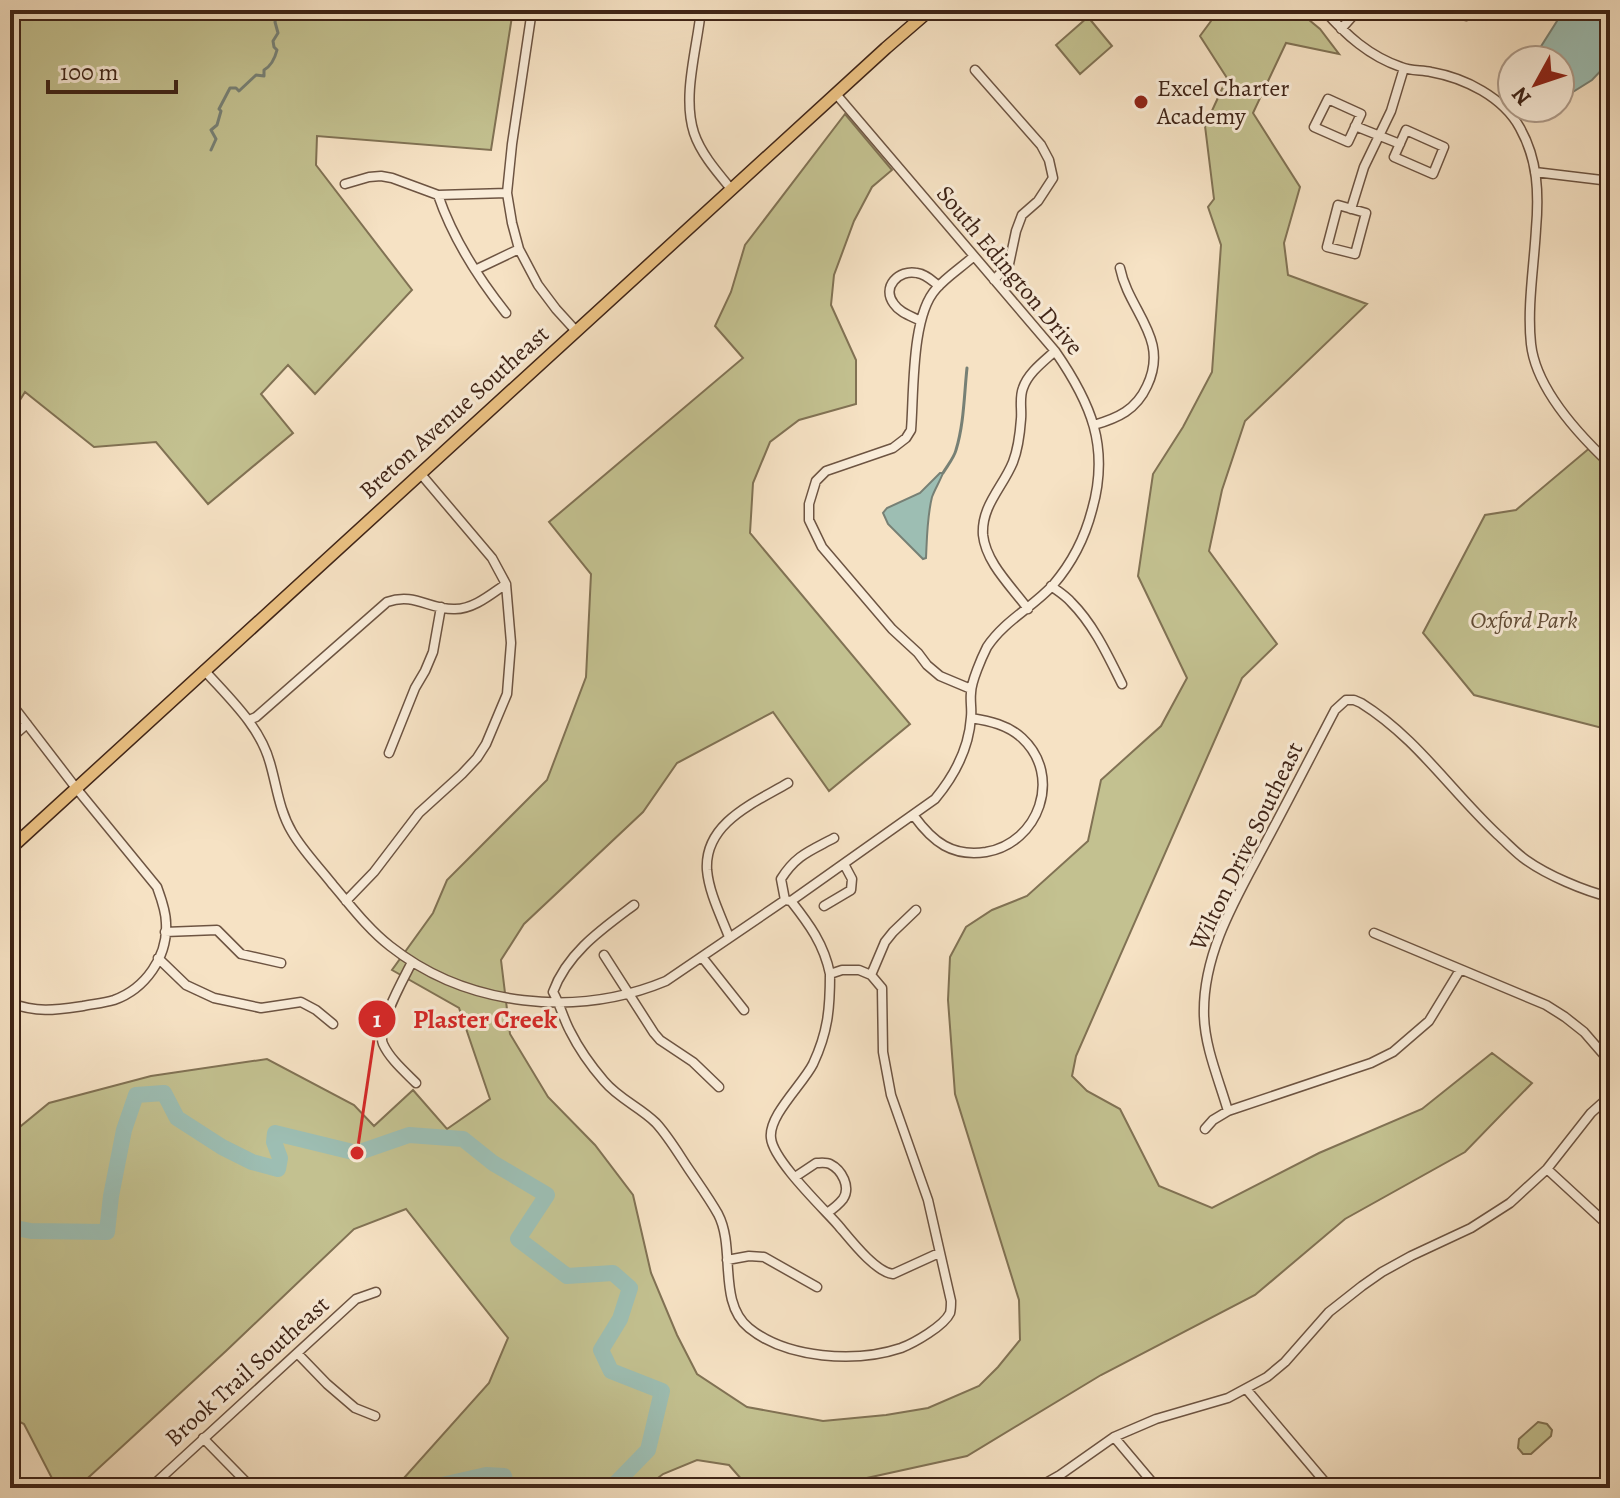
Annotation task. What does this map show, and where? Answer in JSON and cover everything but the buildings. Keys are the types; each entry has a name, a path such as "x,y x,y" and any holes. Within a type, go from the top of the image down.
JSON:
{"main road":[{"name":"Breton Avenue Southeast","path":"10,849 930,10"}],"street":[{"path":"532,10 507,193 519,249 538,285 576,331"},
{"path":"701,10 689,114 695,136 732,190"},
{"path":"1324,10 1341,29 1373,55 1404,68 1434,72 1479,88 1504,108 1520,128 1533,159 1539,194 1531,346 1541,379 1563,413 1610,464"},
{"path":"1341,29 1358,10"},
{"path":"1451,10 1466,16 1471,10"},
{"path":"1351,209 1364,167 1391,111 1404,68"},
{"path":"975,70 1041,145 1053,178 1038,201 1022,215 1009,264 994,280"},
{"name":"South Edington Drive","path":"204,670 249,720 262,743 270,762 281,810 300,845 370,929 412,962 481,992 524,1001 579,1002 629,993 666,981 844,864 935,799 950,781 964,755 971,718 971,689 987,648 1009,622 1028,609 1051,586 1069,563 1087,527 1098,489 1100,457 1094,425 1074,379 1055,351 836,94"},
{"path":"1328,99 1361,114 1355,126 1348,142 1314,127 1328,99"},
{"path":"1355,126 1400,144"},
{"path":"1406,130 1444,147 1433,174 1394,157 1400,144 1406,130"},
{"path":"1535,172 1610,181"},
{"path":"345,184 381,176 438,195 507,193"},
{"path":"438,195 475,270 506,313"},
{"path":"1338,205 1351,209 1366,213 1355,254 1327,247 1338,205"},
{"path":"475,270 519,249"},
{"path":"971,689 940,676 892,629 822,547 809,520 809,504 820,475 840,465 893,448 906,438 911,430 916,345 921,321 934,290 974,256"},
{"path":"1094,425 1117,418 1135,406 1154,368 1152,339 1125,286 1120,268"},
{"path":"921,321 898,309 890,297 889,287 894,279 912,272 920,273 939,286"},
{"path":"1028,609 985,547 984,518 1013,461 1019,440 1023,387 1030,375 1055,351"},
{"path":"346,901 374,872 419,813 462,774 486,744 507,694 511,643 506,584 492,558 420,473"},
{"path":"249,720 387,602 407,598 454,609 477,603 506,584"},
{"path":"1051,586 1071,602 1088,623 1122,684"},
{"path":"389,753 433,652 441,607"},
{"name":"Wilton Drive Southeast","path":"1228,1111 1206,1039 1204,1015 1206,979 1215,944 1335,710 1346,700 1361,703 1396,728 1481,819 1525,860 1580,888 1610,897"},
{"path":"10,702 157,887 166,923 158,958 149,976 134,990 113,1000 52,1011 10,1003"},
{"path":"914,816 936,842 959,852 976,854 1001,849 1024,833 1037,815 1044,789 1039,761 1024,739 1008,728 992,721 971,718"},
{"path":"10,739 27,724"},
{"path":"729,937 707,870 712,840 721,827 738,813 788,783"},
{"path":"834,838 797,858 781,879 788,901 813,929 827,959 830,974 829,1018 813,1063 775,1118 770,1136 795,1177 857,1246 887,1273 893,1274 939,1253"},
{"path":"824,906 851,890 852,879 844,864"},
{"path":"634,905 590,940 565,965 553,992 568,1028 580,1050 617,1095 655,1123 719,1215 733,1305 738,1318 772,1342 804,1353 844,1356 900,1348 919,1339 944,1321 950,1313 951,1301 928,1200 891,1095 883,1052 882,988 871,975 859,970 830,974"},
{"path":"871,975 885,942 916,910"},
{"path":"165,932 217,930 241,954 281,963"},
{"path":"1374,933 1546,1005 1584,1032 1610,1062"},
{"path":"604,955 660,1040 693,1062 719,1087"},
{"path":"702,957 744,1010"},
{"path":"158,958 186,985 214,998 261,1008 301,1002 333,1024"},
{"path":"412,962 397,990 381,1036 398,1065 416,1083"},
{"path":"1205,1129 1228,1111 1371,1063 1393,1052 1429,1021 1460,970"},
{"path":"1037,1488 1114,1437 1156,1419 1228,1398 1267,1377 1285,1362 1329,1312 1362,1286 1401,1261 1490,1217 1510,1203 1547,1169 1591,1113 1610,1096"},
{"path":"795,1177 816,1163 831,1164 840,1172 846,1181 845,1196 827,1213"},
{"path":"1547,1169 1610,1227"},
{"path":"727,1260 764,1257 817,1287"},
{"name":"Brook Trail Southeast","path":"150,1488 356,1299 376,1292"},
{"path":"298,1354 355,1408 375,1416"},
{"path":"1247,1390 1330,1488"},
{"path":"1114,1437 1157,1488"},
{"path":"203,1438 252,1488"}],"green space":[{"path":"10,10 513,10 491,150 317,136 316,165 412,290 315,394 288,365 261,394 293,433 208,504 156,442 94,447 25,392 10,416"},
{"path":"1210,10 1297,10 1320,29 1339,54 1286,43 1253,113 1300,187 1284,243 1288,275 1367,304 1245,421 1222,490 1209,551 1277,644 1242,678 1076,1056 1072,1076 1087,1091 1120,1109 1159,1186 1212,1208 1319,1153 1422,1109 1492,1053 1532,1083 1465,1152 1345,1219 1255,1295 1101,1375 967,1456 828,1488 749,1488 729,1465 697,1460 663,1474 645,1488 395,1488 489,1383 508,1338 406,1209 354,1229 77,1488 57,1488 24,1424 10,1417 10,1135 49,1103 151,1076 267,1059 354,1105 374,1126 413,1090 447,1129 490,1099 459,1008 392,970 433,913 447,880 547,780 586,677 591,574 549,522 743,358 715,326 731,292 745,245 845,114 892,170 872,187 854,221 834,275 831,305 856,360 856,404 799,420 770,442 753,483 750,533 910,724 829,791 773,712 677,763 643,812 524,924 501,960 510,1034 548,1097 595,1145 633,1195 651,1273 697,1374 747,1407 823,1421 928,1408 979,1386 1020,1340 1019,1300 955,1094 948,1000 950,957 966,927 992,910 1027,896 1088,841 1101,780 1161,726 1187,678 1138,576 1153,474 1183,427 1212,372 1221,245 1208,207 1214,199 1205,126 1227,78 1200,36 1211,21"},
{"path":"1088,17 1112,46 1080,74 1056,45"},
{"name":"Oxford Park","path":"1592,446 1610,463 1610,730 1474,695 1423,633 1485,515 1516,510"},
{"path":"1538,1422 1547,1424 1552,1430 1551,1436 1531,1454 1523,1454 1518,1448 1519,1439"}],"water":[{"path":"1564,10 1610,10 1610,61 1592,80 1576,90 1576,44 1543,44"},
{"path":"943,473 930,505 926,558 923,559 888,524 883,513 887,508 920,493"}],"waterway":[{"path":"211,150 216,139 211,130 217,125 219,109 230,88 239,91 256,75 264,76 264,70 274,59 277,50 273,41 278,33 275,22 278,10"},
{"path":"943,473 954,456 959,440 967,368"},
{"path":"10,1227 31,1231 107,1232 124,1130 136,1095 164,1093 177,1118 222,1147 252,1162 278,1169 280,1158 274,1142 275,1133 357,1153 409,1135 463,1139 493,1163 547,1195 518,1239 567,1276 613,1273 630,1288 620,1319 601,1350 611,1371 662,1391 648,1450 611,1488"},
{"path":"441,1488 442,1485 486,1475 504,1476 507,1488"}],"place":[{"name":"Excel Charter Academy","path":"1141,102"},
{"name":"Plaster Creek","path":"357,1153"}]}
